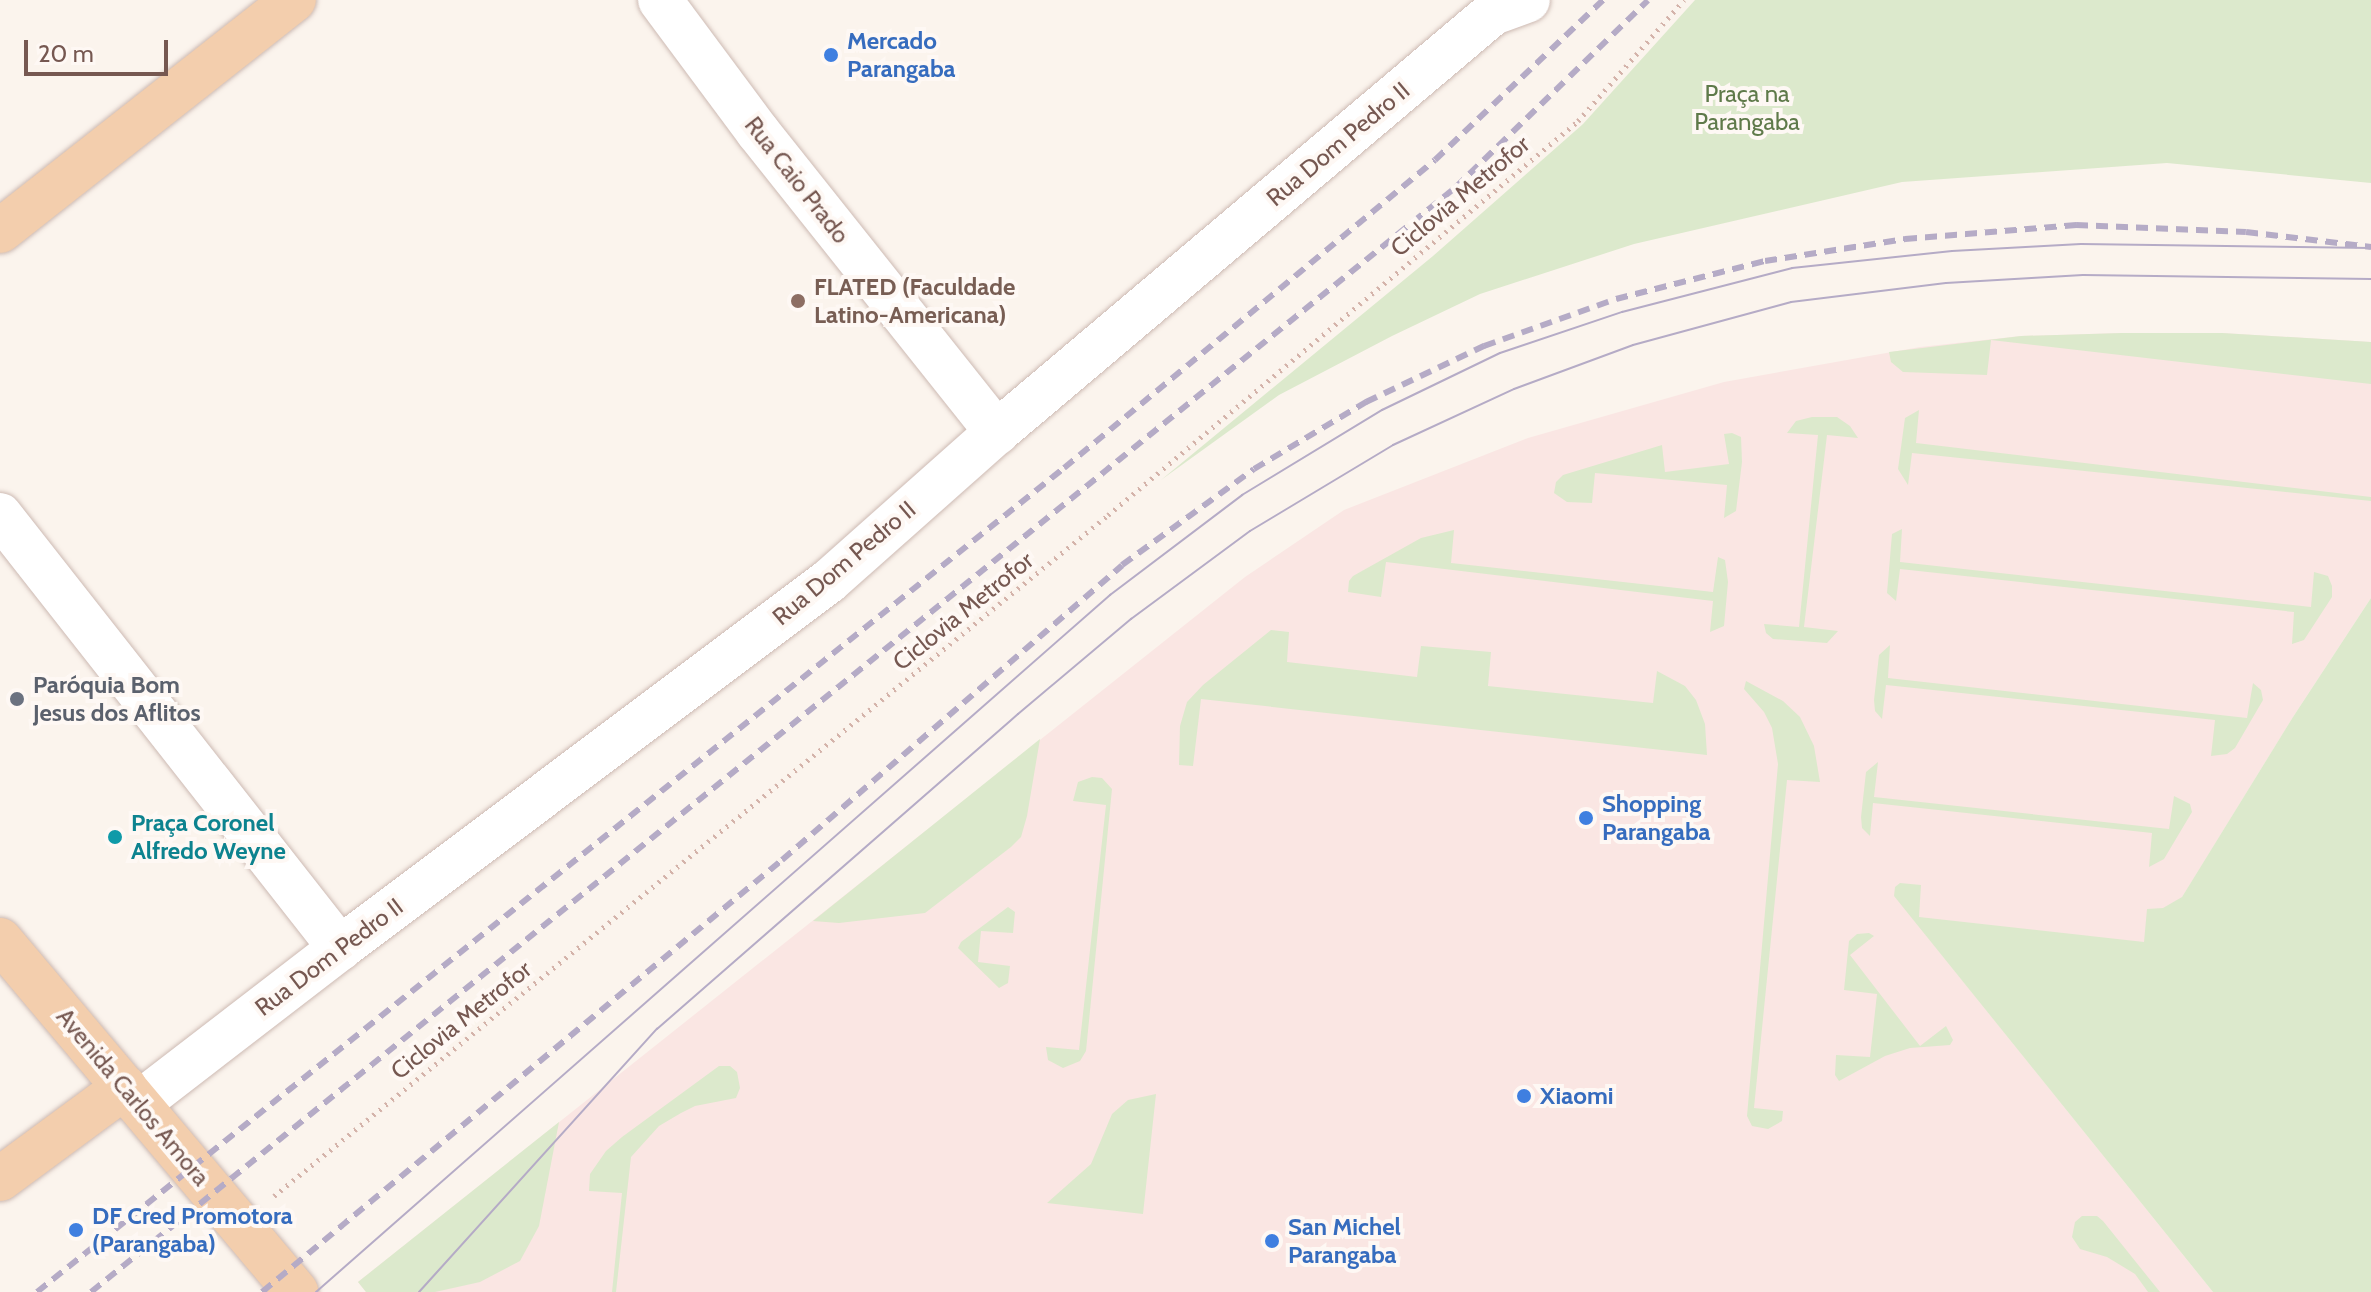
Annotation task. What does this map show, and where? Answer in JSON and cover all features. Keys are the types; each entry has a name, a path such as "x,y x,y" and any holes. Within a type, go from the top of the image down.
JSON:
{"main road":[{"path":"0,231 294,0"},
{"name":"Avenida Carlos Amora","path":"0,940 296,1292"},
{"name":"Rua Dom Pedro II","path":"0,1179 132,1095"}],"street":[{"name":"Rua Caio Prado","path":"660,0 758,132 997,432"},
{"name":"Rua Dom Pedro II","path":"132,1095 340,948 829,581 997,432 1501,4"},
{"path":"0,515 340,948"}],"path":[{"name":"Ciclovia Metrofor","path":"240,1223 1108,515 1578,121 1684,0"}],"shaded area":[{"name":"Shopping Parangaba","path":"2222,333 2371,342 2371,598 2293,717 2146,956 1925,934 2213,1292 366,1292 358,1282 1245,577 1344,510 1528,438 1724,382 1920,347 2021,336"}],"green space":[{"name":"Praça na Parangaba","path":"1695,0 2371,0 2371,183 2167,163 1902,182 1634,244 1480,294 1392,336 1279,395 1161,480 1433,256 1583,124"},
{"path":"2222,333 2371,342 2371,384 1991,340 1987,375 1903,372 1891,362 1889,352 2021,336"},
{"path":"1919,410 1916,443 2371,497 2371,501 1912,453 1908,485 1898,469 1905,418"},
{"path":"1812,417 1837,417 1850,426 1858,438 1827,435 1804,627 1838,631 1827,643 1773,639 1766,633 1764,624 1799,627 1818,435 1787,433 1796,421"},
{"path":"1724,434 1741,437 1742,462 1736,511 1724,518 1727,485 1595,473 1592,503 1567,502 1554,493 1556,482 1563,475 1662,445 1665,472 1729,464"},
{"path":"1902,529 1900,562 2311,607 2314,572 2328,576 2332,597 2304,640 2292,644 2294,612 1900,569 1896,601 1887,593 1892,534"},
{"path":"1454,530 1451,563 1713,592 1718,557 1725,560 1728,582 1724,626 1710,632 1713,601 1386,562 1381,597 1348,592 1353,576 1421,538"},
{"path":"2371,598 2371,1292 2213,1292 1894,896 1895,887 1900,883 1921,885 1919,917 2144,942 2147,909 2163,908 2182,897"},
{"path":"1271,630 1289,632 1287,662 1417,677 1421,646 1491,652 1488,686 1653,703 1657,671 1685,686 1696,700 1705,724 1707,755 1201,699 1193,766 1179,765 1180,726 1187,702 1203,685"},
{"path":"1890,645 1888,678 2247,718 2253,683 2261,690 2263,700 2235,748 2227,754 2211,756 2215,720 1886,685 1882,719 1875,711 1874,700 1879,655"},
{"path":"1746,681 1783,701 1800,717 1814,746 1820,782 1787,780 1754,1108 1783,1111 1782,1121 1768,1129 1752,1126 1747,1116 1778,764 1772,728 1764,712 1744,689"},
{"path":"1040,739 1027,816 1021,837 1011,847 925,913 839,923 813,921"},
{"path":"1878,762 1874,797 2169,829 2174,796 2190,804 2192,812 2164,859 2149,867 2152,833 1873,803 1870,836 1862,828 1861,817 1866,772"},
{"path":"1092,777 1102,778 1112,789 1086,1051 1080,1061 1063,1068 1048,1060 1046,1047 1079,1050 1106,805 1073,801 1078,782"},
{"path":"1008,907 1015,912 1013,933 981,931 978,962 1010,966 1008,983 999,988 958,948 961,942"},
{"path":"1857,934 1874,936 1850,955 1920,1046 1946,1026 1953,1040 1950,1045 1910,1048 1885,1056 1839,1081 1835,1075 1836,1055 1870,1057 1877,994 1844,990 1849,941"},
{"path":"719,1066 730,1066 737,1072 740,1088 736,1098 695,1106 681,1113 659,1126 631,1157 616,1292 612,1292 622,1193 589,1191 590,1174 606,1151 622,1137"},
{"path":"1156,1094 1143,1214 1047,1203 1091,1164 1112,1114 1128,1100"},
{"path":"559,1122 539,1226 520,1261 480,1282 435,1292 366,1292 358,1282"},
{"path":"2082,1216 2097,1216 2103,1221 2160,1292 2148,1292 2135,1274 2107,1257 2080,1249 2072,1237 2075,1222"}],"tram line":[{"path":"316,1292 1110,595 1242,495 1382,410 1500,353 1622,312 1792,268 1952,251 2081,244 2371,248"},
{"path":"419,1292 657,1029 1018,714 1131,619 1250,531 1393,445 1514,389 1633,345 1791,302 1946,283 2083,275 2371,279"}],"railway":[{"path":"37,1292 1064,468 1435,160 1603,0"},
{"path":"91,1292 1455,188 1648,0"},
{"path":"262,1292 782,860 1122,565 1254,469 1366,402 1484,346 1616,299 1765,261 1905,239 2076,225 2246,232 2371,247"}],"place":[{"name":"Mercado Parangaba","path":"831,55"},
{"name":"FLATED (Faculdade Latino-Americana)","path":"798,301"},
{"name":"Paróquia Bom Jesus dos Aflitos","path":"17,699"},
{"name":"Shopping Parangaba","path":"1586,818"},
{"name":"Praça Coronel Alfredo Weyne","path":"115,837"},
{"name":"Xiaomi","path":"1524,1096"},
{"name":"DF Cred Promotora (Parangaba)","path":"76,1230"},
{"name":"San Michel Parangaba","path":"1272,1241"}]}
